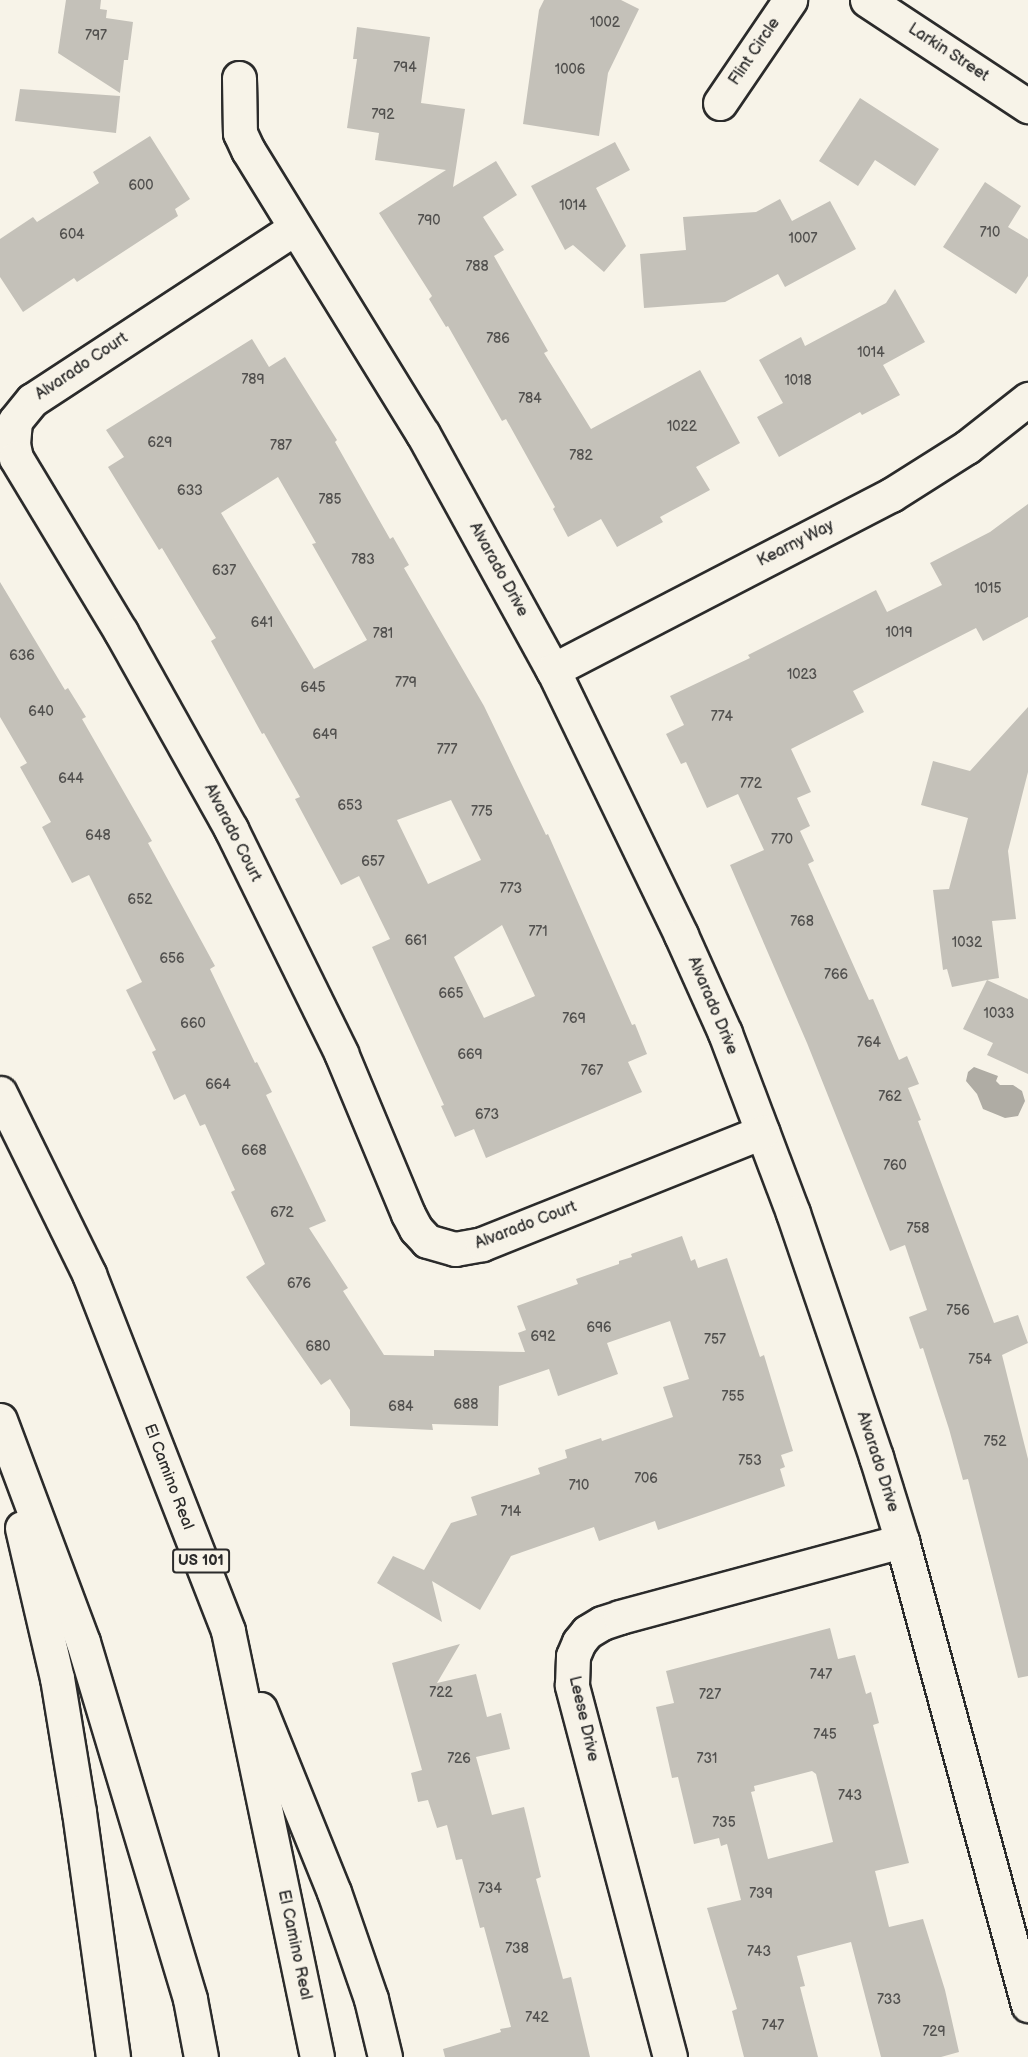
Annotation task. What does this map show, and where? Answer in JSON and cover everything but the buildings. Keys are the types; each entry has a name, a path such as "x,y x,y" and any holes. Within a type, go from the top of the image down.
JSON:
{"main road":[{"name":"Flint Circle","path":"720,103 790,0"},
{"name":"Larkin Street","path":"867,0 1028,106"},
{"name":"Alvarado Drive","path":"238,78 240,133 295,228 423,434 553,670 681,935 725,1033 834,1330 902,1541 1028,2005"},
{"name":"Alvarado Court","path":"295,228 32,400 15,421 13,444 16,458 121,632 231,829 341,1053 408,1214 416,1229 427,1241 455,1249 482,1244 762,1132"},
{"name":"Kearny Way","path":"553,670 891,495 967,447 1028,399"},
{"name":"El Camino Real","path":"0,1093 89,1274 228,1631 317,2057"},
{"path":"0,1420 83,1642 190,1999 201,2057"},
{"path":"0,1429 57,1678 81,1824 113,2057"},
{"name":"Leese Drive","path":"670,2057 572,1685 573,1656 579,1642 587,1632 602,1623 620,1617 902,1541"},
{"path":"228,1631 334,1892 371,1999 385,2057"}],"shaded area":[{"path":"974,1067 998,1076 996,1081 1000,1085 1013,1085 1022,1091 1025,1101 1018,1116 1005,1118 983,1109 977,1094 966,1081 968,1072"}]}
